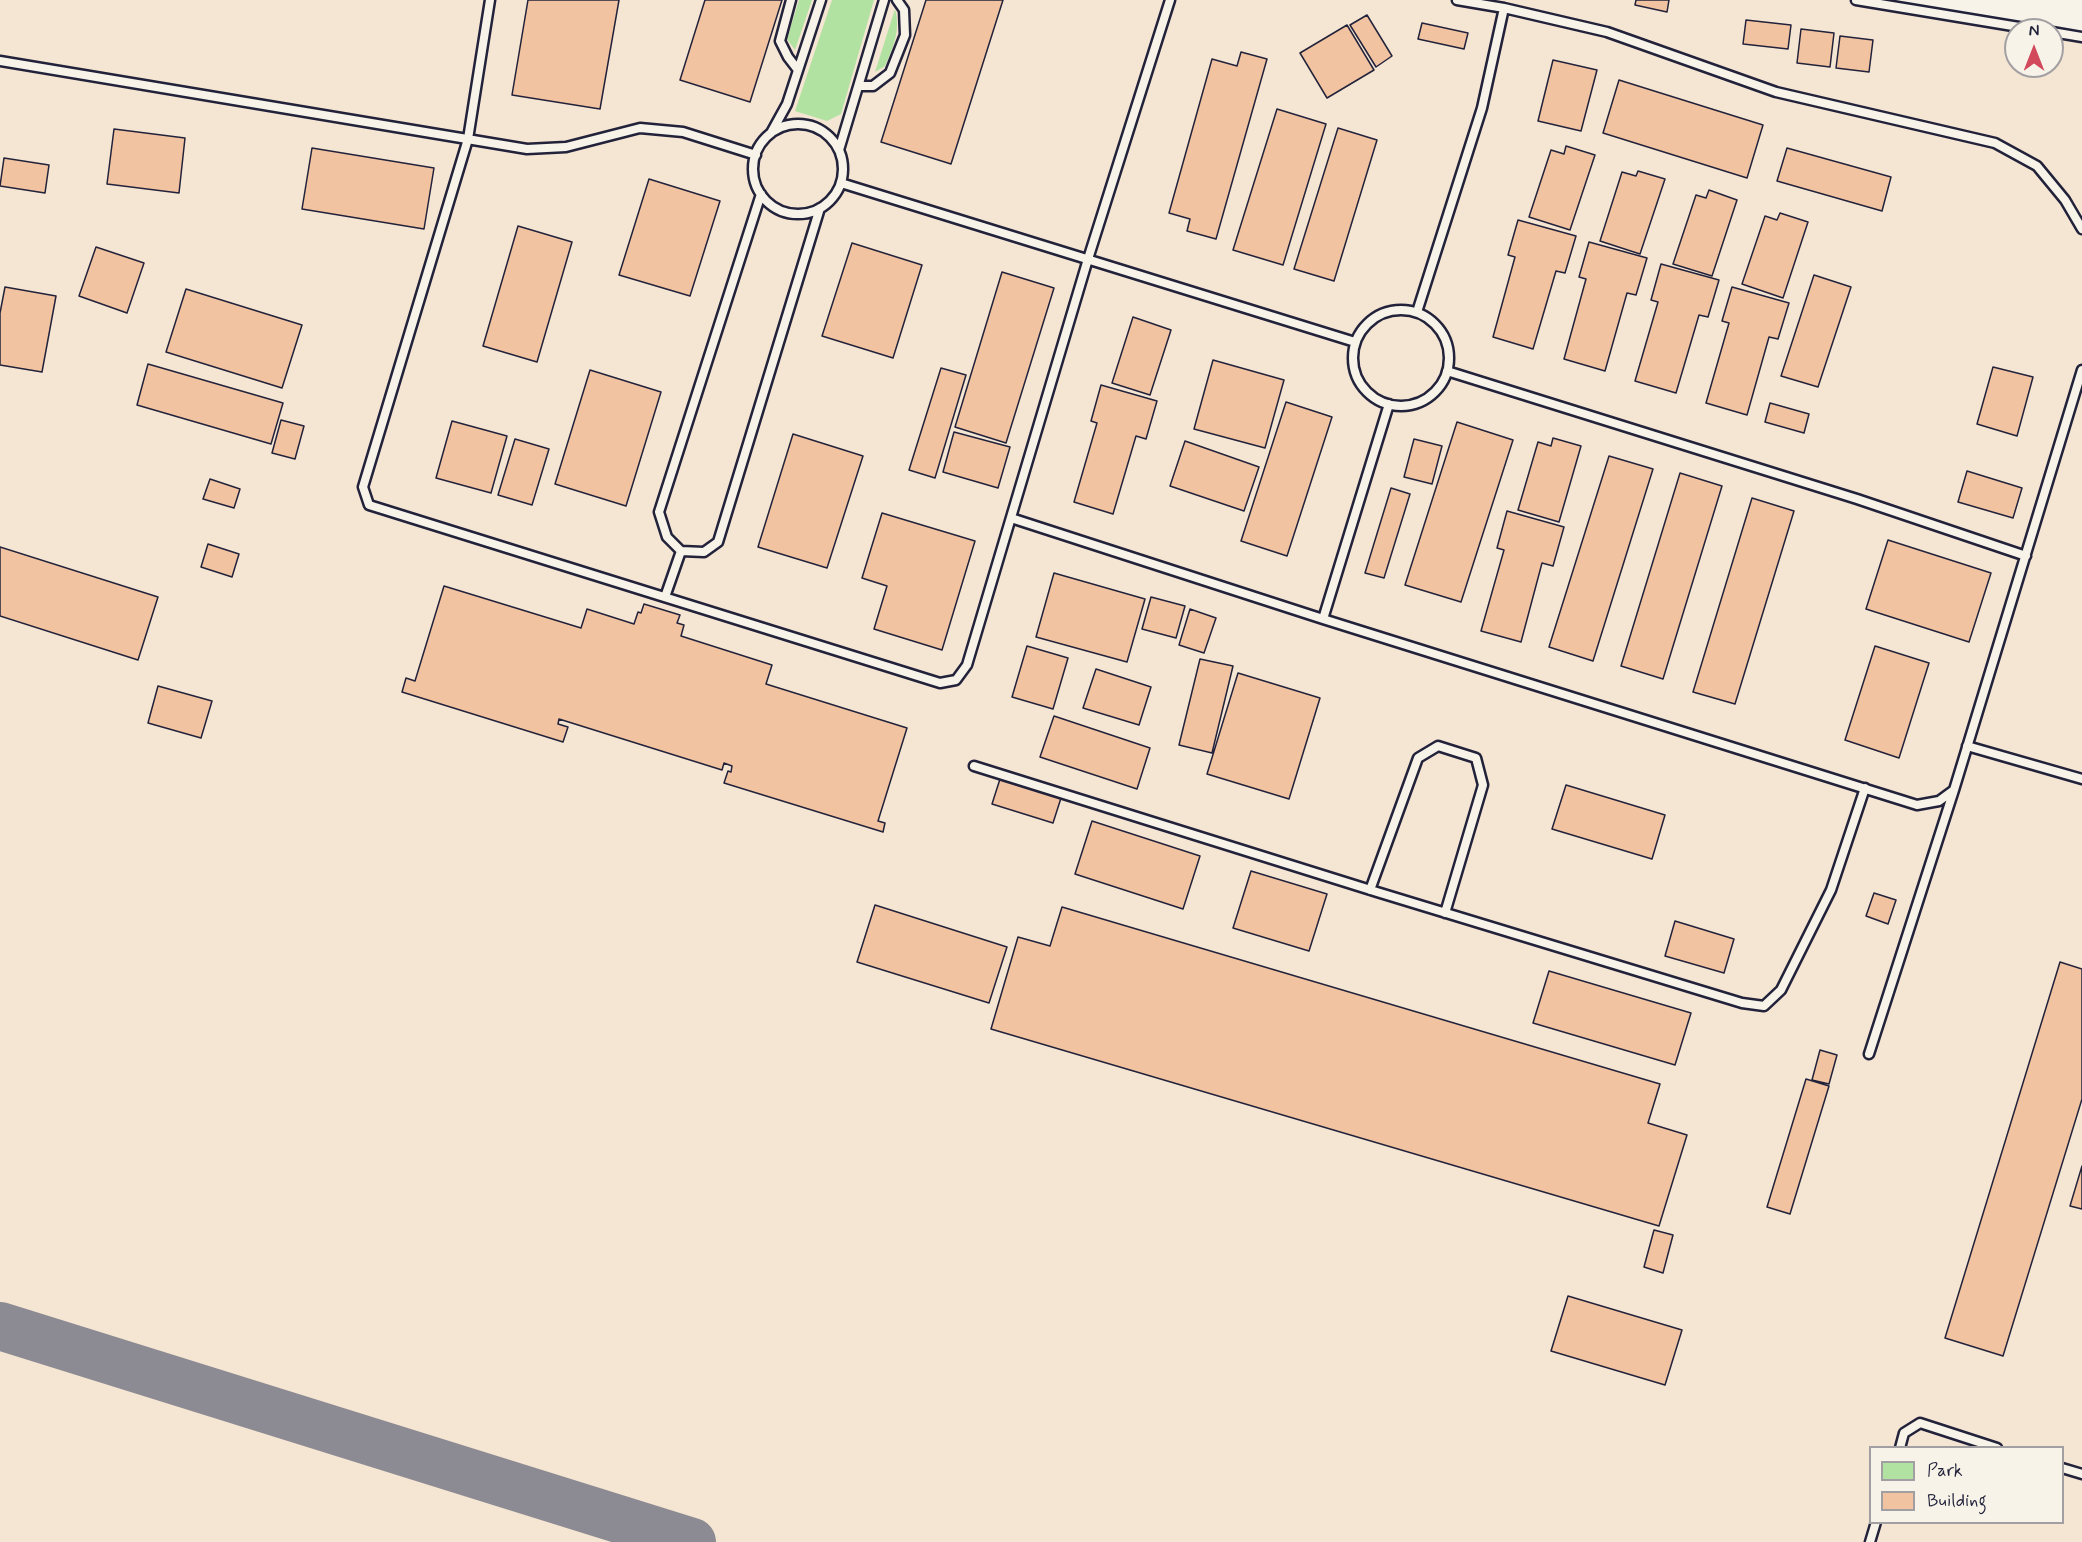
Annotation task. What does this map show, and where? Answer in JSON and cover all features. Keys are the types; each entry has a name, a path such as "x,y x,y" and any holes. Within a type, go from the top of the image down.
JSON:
{"lane":[{"path":"490,0 468,139 363,487 369,505 940,683 956,680 967,665 1088,259 1170,0"},
{"path":"791,0 780,41 788,57 798,69"},
{"path":"771,133 796,124 821,130 832,139 839,150 843,172 836,193 820,208 807,213 788,212 770,204 761,194 754,175 756,155 787,104 821,0"},
{"path":"839,150 884,0"},
{"path":"860,86 873,86 890,73 905,34 904,10 897,0"},
{"path":"1457,0 1504,8 1607,32 1776,92 1995,143 2037,166 2065,200 2082,229"},
{"path":"1857,0 2004,24"},
{"path":"1417,312 1482,108 1504,8"},
{"path":"2064,34 2082,38"},
{"path":"0,61 527,149 566,147 640,128 683,132 756,155"},
{"path":"841,183 1355,342"},
{"path":"761,194 659,512 667,537 681,551 704,552 718,542 820,208"},
{"path":"1402,310 1417,312 1435,324 1447,343 1449,357 1447,371 1436,390 1418,403 1404,406 1389,405 1374,398 1362,387 1355,373 1352,357 1355,342 1368,323 1387,312 1402,310"},
{"path":"1869,1054 1954,790 2082,370"},
{"path":"1447,371 1857,499 2026,556"},
{"path":"1323,619 1389,405"},
{"path":"1011,518 1323,619 1917,805 1939,801 1954,790"},
{"path":"665,597 681,551"},
{"path":"1370,890 1418,758 1438,746 1476,758 1483,785 1444,913"},
{"path":"1967,746 2082,779"},
{"path":"974,766 1444,913 1742,1003 1764,1006 1781,990 1831,890 1865,788"},
{"path":"1901,1446 1904,1433 1920,1423 1991,1446"},
{"path":"2064,1469 2082,1474"},
{"path":"1870,1542 1875,1524"}],"shaded area":[{"path":"0,0 1884,0 2004,20 2004,78 2064,78 2064,30 2082,33 2082,1542 0,1542"}],"green space":[{"path":"799,0 812,0 795,50 787,39"},
{"path":"832,0 874,0 841,114 827,121 795,111"},
{"path":"895,9 897,32 893,46 885,66 875,72"}],"building":[{"path":"528,0 619,0 600,109 512,95"},
{"path":"705,0 782,0 750,102 680,80"},
{"path":"926,0 1003,0 951,164 881,142"},
{"path":"1636,0 1669,0 1667,12 1635,5"},
{"path":"1367,15 1392,56 1376,67 1350,25"},
{"path":"1746,20 1791,25 1788,49 1743,44"},
{"path":"1422,23 1468,33 1464,49 1418,39"},
{"path":"1347,25 1374,70 1327,98 1300,53"},
{"path":"1801,29 1834,33 1830,67 1797,63"},
{"path":"1840,36 1873,40 1869,72 1836,68"},
{"path":"1241,52 1267,59 1216,239 1187,231 1190,219 1169,213 1212,59 1237,66"},
{"path":"1553,60 1597,70 1581,131 1538,121"},
{"path":"1619,80 1763,125 1747,178 1603,133"},
{"path":"1277,109 1326,124 1283,265 1233,250"},
{"path":"1338,128 1377,140 1334,281 1294,269"},
{"path":"114,129 185,138 179,193 107,184"},
{"path":"1566,146 1595,155 1570,230 1529,217 1551,150 1564,154"},
{"path":"312,148 434,168 424,229 302,209"},
{"path":"1787,148 1891,177 1882,211 1777,181"},
{"path":"4,158 49,165 45,193 0,186"},
{"path":"1638,171 1665,179 1640,254 1600,241 1622,172 1636,176"},
{"path":"649,179 720,201 690,296 619,275"},
{"path":"1709,190 1737,200 1712,276 1673,264 1696,195 1706,198"},
{"path":"1780,213 1808,222 1783,298 1742,284 1765,216 1777,220"},
{"path":"1518,220 1576,236 1565,273 1556,271 1533,349 1493,337 1515,257 1508,255"},
{"path":"518,226 572,242 537,362 483,346"},
{"path":"1589,242 1647,258 1636,295 1627,293 1605,371 1564,359 1586,279 1579,277"},
{"path":"852,243 922,265 893,358 822,336"},
{"path":"96,247 144,263 127,313 79,296"},
{"path":"1661,264 1719,280 1708,317 1699,315 1676,393 1635,381 1658,302 1651,300"},
{"path":"1002,272 1054,288 1006,443 955,427"},
{"path":"1814,275 1851,287 1818,387 1781,376"},
{"path":"5,287 56,296 42,372 0,365 0,313"},
{"path":"1732,287 1789,303 1778,339 1769,337 1747,415 1706,403 1729,323 1722,321"},
{"path":"186,289 302,325 282,388 166,352"},
{"path":"1133,317 1171,330 1150,395 1112,383"},
{"path":"1213,360 1284,380 1265,448 1194,429"},
{"path":"148,364 283,403 271,444 137,405"},
{"path":"1993,367 2033,377 2017,436 1977,424"},
{"path":"941,368 966,375 935,478 909,470"},
{"path":"590,370 661,392 626,506 555,484"},
{"path":"1101,385 1157,401 1146,439 1136,436 1113,514 1074,502 1097,423 1091,421"},
{"path":"1286,402 1332,417 1287,556 1241,541"},
{"path":"1770,403 1809,414 1804,433 1765,422"},
{"path":"281,420 304,426 295,459 272,453"},
{"path":"452,421 507,436 491,493 436,478"},
{"path":"1457,422 1513,440 1461,602 1405,585"},
{"path":"954,432 1010,447 998,488 943,472"},
{"path":"793,434 863,456 827,568 758,547"},
{"path":"1553,438 1581,446 1559,522 1518,510 1538,442 1551,446"},
{"path":"515,439 549,449 532,505 498,495"},
{"path":"1414,439 1442,446 1432,484 1404,477"},
{"path":"1185,441 1259,467 1244,511 1170,486"},
{"path":"1609,456 1653,469 1593,661 1549,647"},
{"path":"1967,471 2022,488 2013,518 1958,502"},
{"path":"1680,473 1722,486 1663,679 1621,666"},
{"path":"210,479 240,489 234,508 203,499"},
{"path":"1391,488 1410,494 1384,578 1365,573"},
{"path":"1752,498 1794,511 1735,704 1693,692"},
{"path":"1507,511 1564,527 1553,566 1542,563 1521,642 1481,631 1504,550 1497,548"},
{"path":"882,513 975,541 942,650 874,629 887,586 862,578"},
{"path":"1888,540 1991,573 1969,642 1866,609"},
{"path":"208,544 239,554 232,577 201,567"},
{"path":"0,547 158,597 138,660 0,616"},
{"path":"1054,573 1145,599 1127,662 1036,637"},
{"path":"444,586 581,628 587,609 634,624 644,604 680,615 677,623 684,625 681,636 772,665 766,684 907,728 878,821 885,823 883,832 724,783 732,766 724,763 722,770 559,719 558,724 568,727 563,742 402,692 406,678 415,681"},
{"path":"1151,597 1185,606 1176,638 1142,629"},
{"path":"1190,609 1216,618 1204,653 1179,645"},
{"path":"1027,646 1068,658 1053,709 1012,697"},
{"path":"1875,646 1929,663 1899,758 1845,740"},
{"path":"1200,659 1233,666 1212,753 1179,745"},
{"path":"1096,669 1151,687 1139,725 1083,708"},
{"path":"1238,673 1320,698 1289,799 1207,774"},
{"path":"158,686 212,701 201,738 148,723"},
{"path":"1054,716 1150,748 1137,789 1040,757"},
{"path":"1000,779 1061,798 1053,823 992,804"},
{"path":"1566,785 1665,815 1652,859 1552,829"},
{"path":"1092,821 1200,856 1183,909 1075,874"},
{"path":"1251,871 1327,894 1309,951 1233,928"},
{"path":"1874,893 1896,900 1888,924 1866,916"},
{"path":"875,905 1007,947 989,1003 857,962"},
{"path":"1062,907 1660,1084 1648,1123 1687,1135 1659,1226 991,1029 1018,937 1050,946"},
{"path":"1675,921 1734,939 1724,973 1665,956"},
{"path":"2060,962 2082,969 2082,1099 2003,1356 1945,1338"},
{"path":"1549,971 1691,1013 1675,1065 1533,1023"},
{"path":"1820,1050 1837,1055 1829,1084 1812,1080"},
{"path":"1806,1079 1829,1086 1790,1214 1767,1207"},
{"path":"2082,1166 2082,1209 2070,1206"},
{"path":"1654,1230 1673,1235 1663,1273 1644,1267"},
{"path":"1568,1296 1682,1330 1665,1385 1551,1351"}],"taxiway":[{"path":"0,1326 692,1542"}]}
